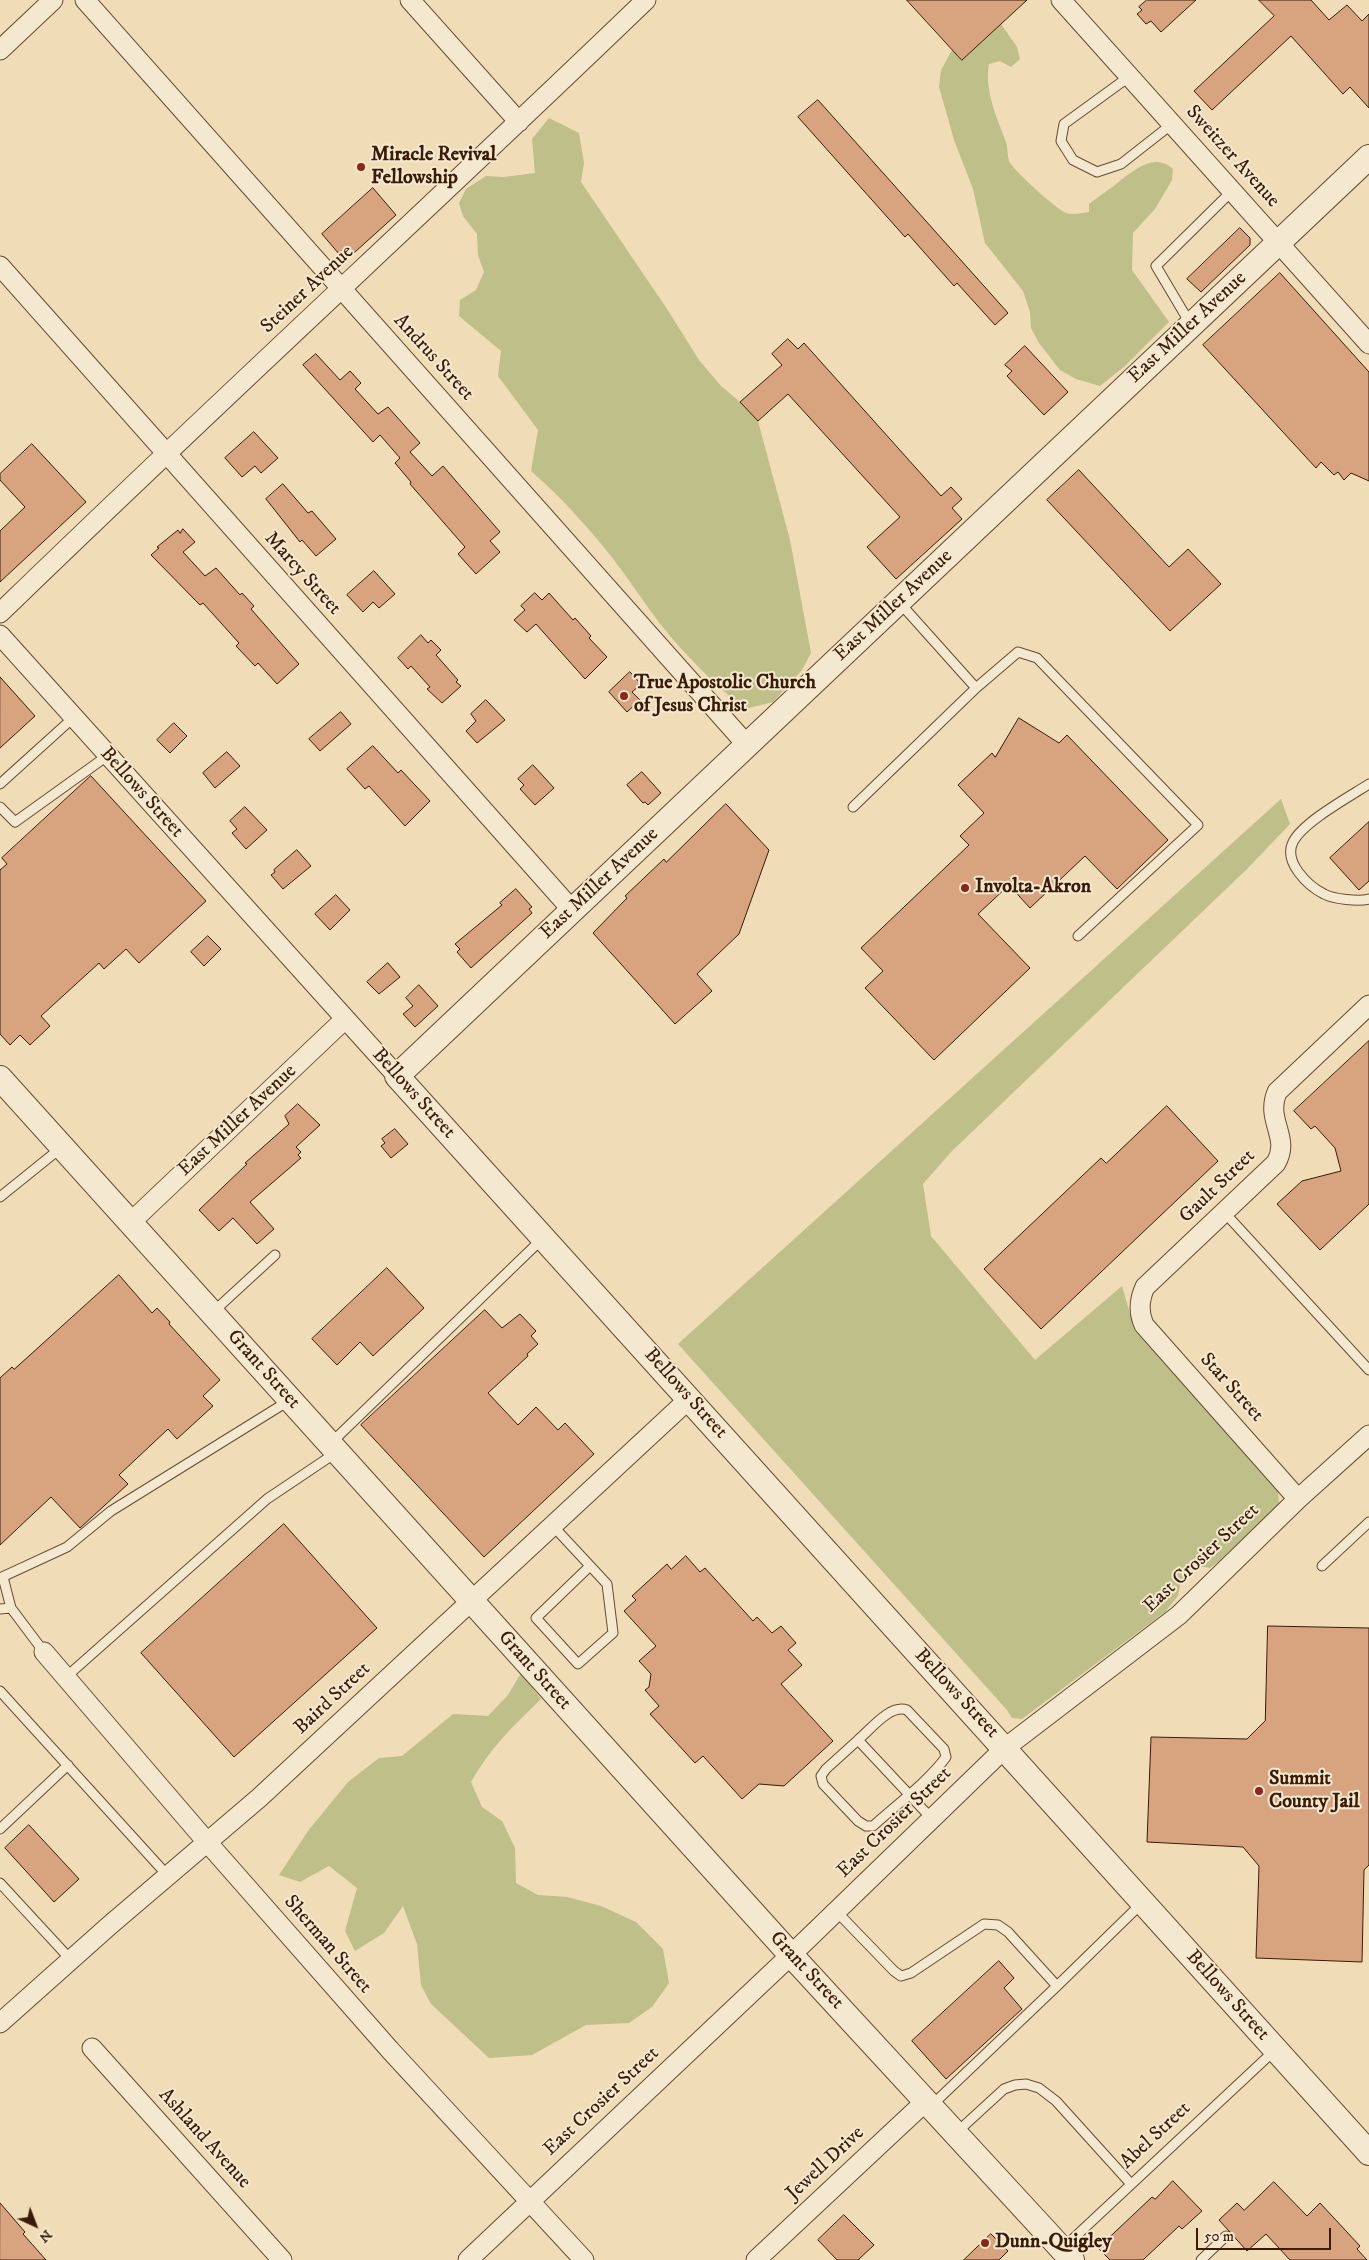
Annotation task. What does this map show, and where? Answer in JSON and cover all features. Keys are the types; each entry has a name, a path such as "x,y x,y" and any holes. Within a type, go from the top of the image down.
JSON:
{"street":[{"path":"0,50 53,0"},
{"name":"Andrus Street","path":"85,0 747,746"},
{"path":"410,0 519,122"},
{"name":"Steiner Avenue","path":"0,613 165,454 519,122 646,0"},
{"name":"Sweitzer Avenue","path":"1061,0 1369,344"},
{"name":"East Miller Avenue","path":"398,1076 1369,157"},
{"name":"Marcy Street","path":"0,266 572,910"},
{"name":"Bellows Street","path":"0,635 107,756 1006,1748 1142,1902 1369,2153"},
{"name":"Gault Street","path":"1140,1304 1145,1287 1276,1163 1280,1156 1282,1144 1273,1115 1272,1103 1277,1092 1369,1005"},
{"name":"East Miller Avenue","path":"131,1222 345,1019"},
{"name":"Grant Street","path":"0,1078 334,1448 470,1602 517,1651 791,1955 1067,2255"},
{"name":"Star Street","path":"1140,1304 1144,1325 1298,1499"},
{"name":"Baird Street","path":"0,2023 260,1798 689,1399"},
{"name":"East Crosier Street","path":"468,2260 791,1955 1006,1748 1179,1615 1298,1499 1369,1436"},
{"name":"Sherman Street","path":"44,1652 207,1842 390,2050 584,2260"},
{"name":"Ashland Avenue","path":"92,2048 282,2260"},
{"name":"Jewell Drive","path":"756,2260 928,2104"}],"lane":[{"path":"1130,76 1064,124 1061,141 1073,160 1097,172 1121,164 1172,124"},
{"path":"1191,325 1156,266 1232,191"},
{"path":"899,602 976,688"},
{"path":"853,807 976,688 1018,652 1037,658 1198,825 1078,936"},
{"path":"0,784 73,718"},
{"path":"0,807 14,822 107,756"},
{"path":"1369,784 1309,824 1294,840 1291,848 1292,859 1301,876 1324,894 1361,901 1369,899"},
{"path":"0,1197 62,1147"},
{"path":"1224,1212 1369,1370"},
{"path":"66,1677 267,1499 334,1448 543,1238"},
{"path":"212,1313 275,1255"},
{"path":"44,1652 11,1608 1,1578 67,1547 111,1511 290,1400"},
{"path":"1322,1566 1369,1522"},
{"path":"553,1526 607,1584 613,1633 578,1664 536,1618 590,1566"},
{"path":"0,1609 11,1608"},
{"path":"0,1691 168,1876"},
{"path":"901,1708 908,1710 914,1716 944,1749 946,1757 940,1765 873,1826 866,1826 858,1821 823,1784 821,1776 826,1769 858,1740 890,1712 901,1708"},
{"path":"858,1740 932,1819"},
{"path":"0,1829 68,1765"},
{"path":"0,1883 71,1960"},
{"path":"928,2104 1057,1986 1142,1902"},
{"path":"836,1911 901,1976 911,1973 984,1924 998,1925 1008,1932 1057,1986"},
{"name":"Abel Street","path":"1067,2255 1131,2184 1275,2050"},
{"path":"955,2133 1004,2089 1026,2084 1038,2088 1056,2101 1131,2184"},
{"path":"1202,2260 1226,2236"}],"green space":[{"path":"1001,24 1017,47 1020,59 1011,67 1000,61 989,64 988,84 992,104 1006,142 1009,161 1044,197 1066,213 1089,212 1089,204 1140,167 1153,162 1160,162 1173,169 1172,180 1155,209 1133,233 1132,270 1169,322 1125,366 1100,386 1076,379 1060,370 1039,343 1031,328 1030,312 1023,291 985,243 973,189 954,140 939,87 941,70 952,50 962,60"},
{"path":"549,118 579,133 584,163 581,182 669,312 699,360 721,386 758,421 790,540 811,653 802,670 773,702 745,709 711,680 661,625 614,560 585,525 531,471 538,430 498,376 501,351 459,316 460,300 476,290 484,272 478,255 477,234 463,216 459,203 466,189 486,176 504,177 535,173 532,139"},
{"path":"1281,799 1290,824 1247,869 951,1152 923,1184 931,1236 1035,1360 1122,1286 1135,1331 1278,1490 1279,1504 1219,1561 1210,1568 1198,1566 1181,1581 1178,1596 1165,1612 1022,1719 1012,1718 1007,1710 678,1344"},
{"path":"521,1673 541,1699 494,1748 471,1782 482,1807 502,1821 515,1848 516,1883 538,1895 567,1897 601,1906 636,1922 663,1949 669,1983 652,2007 629,2023 586,2025 532,2055 489,2058 431,2004 421,1985 417,1944 403,1906 384,1933 355,1951 345,1931 357,1888 329,1866 300,1882 279,1875 308,1831 348,1782 379,1758 402,1756 453,1714 488,1716 508,1695"}],"building":[{"path":"907,0 1027,0 962,60"},
{"path":"1147,0 1196,0 1161,32 1151,21 1146,24 1137,14 1142,10 1139,7"},
{"path":"1259,0 1311,0 1329,20 1347,5 1362,21 1369,14 1369,108 1350,87 1343,94 1291,36 1212,110 1194,91 1274,16"},
{"path":"818,100 1008,313 995,325 957,283 954,286 908,234 905,237 798,117"},
{"path":"373,188 396,215 345,261 322,234"},
{"path":"1240,228 1250,238 1250,245 1201,292 1187,279"},
{"path":"1280,273 1369,372 1369,481 1351,473 1344,480 1338,472 1334,475 1321,462 1316,468 1203,345"},
{"path":"788,339 798,349 804,343 941,496 951,487 962,499 952,508 962,519 896,579 867,547 900,517 788,394 758,421 740,402 782,365 772,354"},
{"path":"1025,346 1068,392 1044,415 1007,376 1012,371 1005,365"},
{"path":"316,354 340,380 350,371 361,383 355,389 378,414 388,407 420,443 410,452 432,476 443,466 500,532 490,541 500,552 476,574 458,554 465,547 410,484 411,482 395,463 400,458 380,435 373,442 303,365"},
{"path":"254,432 278,458 261,473 255,466 242,477 225,458"},
{"path":"32,444 86,502 0,582 0,531 25,507 0,480 0,474"},
{"path":"1079,470 1169,567 1188,549 1221,584 1170,631 1047,500"},
{"path":"283,484 308,513 312,511 336,539 316,556 302,540 300,542 266,499"},
{"path":"183,529 195,542 183,552 205,576 216,568 240,595 242,593 254,606 251,609 299,664 277,684 258,663 255,666 236,646 239,643 203,603 200,605 151,555 159,548 157,547 178,530 180,533"},
{"path":"374,571 395,594 379,608 373,602 363,612 347,595"},
{"path":"535,593 542,600 549,593 573,620 575,618 591,636 589,638 607,657 585,679 536,624 527,632 514,620 525,610 521,606"},
{"path":"421,635 428,643 431,640 441,650 436,655 461,686 442,703 427,689 430,687 411,666 408,669 398,658"},
{"name":"True Apostolic Church of Jesus Christ","path":"630,672 641,684 632,692 640,700 627,712 609,692"},
{"path":"0,677 35,716 0,748"},
{"path":"486,700 505,720 477,743 466,731 476,721 471,714"},
{"path":"341,712 351,724 320,751 309,739"},
{"name":"Involta-Akron","path":"1019,718 1059,743 1067,735 1168,840 1117,889 1085,856 1030,908 1009,885 978,914 1030,968 934,1060 865,988 883,971 861,948 969,845 960,836 984,813 958,785 992,753 995,757"},
{"path":"174,723 187,736 170,753 157,740"},
{"path":"373,746 398,773 401,770 430,801 405,826 369,786 365,789 347,769"},
{"path":"227,752 240,766 215,788 203,773"},
{"path":"533,765 554,788 535,805 520,789 524,785 518,779"},
{"path":"642,772 661,793 648,805 645,802 643,803 627,785"},
{"path":"91,776 206,901 139,963 126,949 104,969 99,963 41,1016 50,1026 30,1045 20,1035 10,1045 0,1034 0,870 7,864 2,858"},
{"path":"726,804 769,850 739,934 697,974 712,991 675,1024 593,933 627,898 625,896 664,859 666,862"},
{"path":"245,807 267,830 246,849 232,833 237,829 230,821"},
{"path":"1369,822 1369,881 1359,890 1330,858"},
{"path":"297,850 311,866 283,889 271,875 275,872 274,870"},
{"path":"516,889 532,907 529,909 532,913 471,968 457,952 460,949 455,944 502,905 500,903"},
{"path":"336,895 350,910 330,930 315,914"},
{"path":"208,936 221,949 204,966 191,952"},
{"path":"388,963 400,977 379,994 367,982"},
{"path":"419,985 438,1006 415,1027 403,1014 413,1006 406,998"},
{"path":"1369,1041 1369,1204 1320,1250 1277,1204 1302,1181 1341,1171 1335,1148 1315,1126 1311,1129 1294,1111"},
{"path":"298,1104 320,1125 296,1147 301,1152 298,1155 301,1158 250,1202 274,1229 257,1244 233,1218 219,1231 199,1210 247,1164 245,1163 289,1124 285,1116"},
{"path":"1167,1106 1218,1161 1041,1329 984,1269 1101,1158 1106,1163"},
{"path":"395,1129 408,1144 391,1158 381,1146 385,1143 382,1139"},
{"path":"387,1268 424,1308 373,1356 360,1342 337,1365 312,1339"},
{"path":"119,1275 152,1313 157,1308 170,1322 169,1324 220,1380 203,1396 213,1406 177,1439 168,1429 119,1475 128,1484 80,1528 51,1497 0,1545 0,1378 12,1367 14,1369"},
{"path":"485,1310 502,1328 520,1314 536,1331 531,1336 538,1344 527,1354 528,1356 488,1393 518,1425 536,1407 558,1430 565,1423 594,1454 484,1557 361,1425"},
{"path":"284,1524 377,1628 234,1757 141,1653"},
{"path":"686,1556 700,1572 705,1568 753,1621 757,1617 772,1633 781,1626 796,1643 788,1650 802,1665 781,1684 833,1741 784,1786 759,1784 742,1799 703,1756 695,1763 650,1714 659,1706 645,1690 649,1687 651,1674 639,1661 656,1646 624,1611 636,1600 632,1596 667,1564 671,1569"},
{"name":"Summit County Jail","path":"1268,1626 1369,1628 1369,1865 1364,1870 1362,1962 1256,1958 1259,1866 1243,1847 1147,1842 1151,1737 1247,1739 1265,1721"},
{"path":"29,1825 79,1879 54,1902 5,1848"},
{"path":"999,1961 1014,1978 1004,1988 1022,2009 946,2079 912,2041"},
{"path":"1173,2181 1202,2211 1182,2229 1179,2226 1143,2260 1110,2260 1098,2248 1152,2197 1155,2199"},
{"path":"1274,2182 1307,2216 1320,2203 1360,2246 1357,2249 1367,2260 1290,2260 1266,2234 1247,2251 1219,2220 1237,2203 1244,2210"},
{"path":"0,2203 25,2232 23,2234 46,2260 0,2260"},
{"path":"844,2215 874,2245 858,2260 837,2260 818,2240"},
{"path":"991,2234 1008,2251 999,2260 964,2260"}],"place":[{"name":"Miracle Revival Fellowship","path":"361,167"},
{"name":"True Apostolic Church of Jesus Christ","path":"624,696"},
{"name":"Involta-Akron","path":"965,888"},
{"name":"Summit County Jail","path":"1259,1791"},
{"name":"Dunn-Quigley","path":"985,2243"}]}
